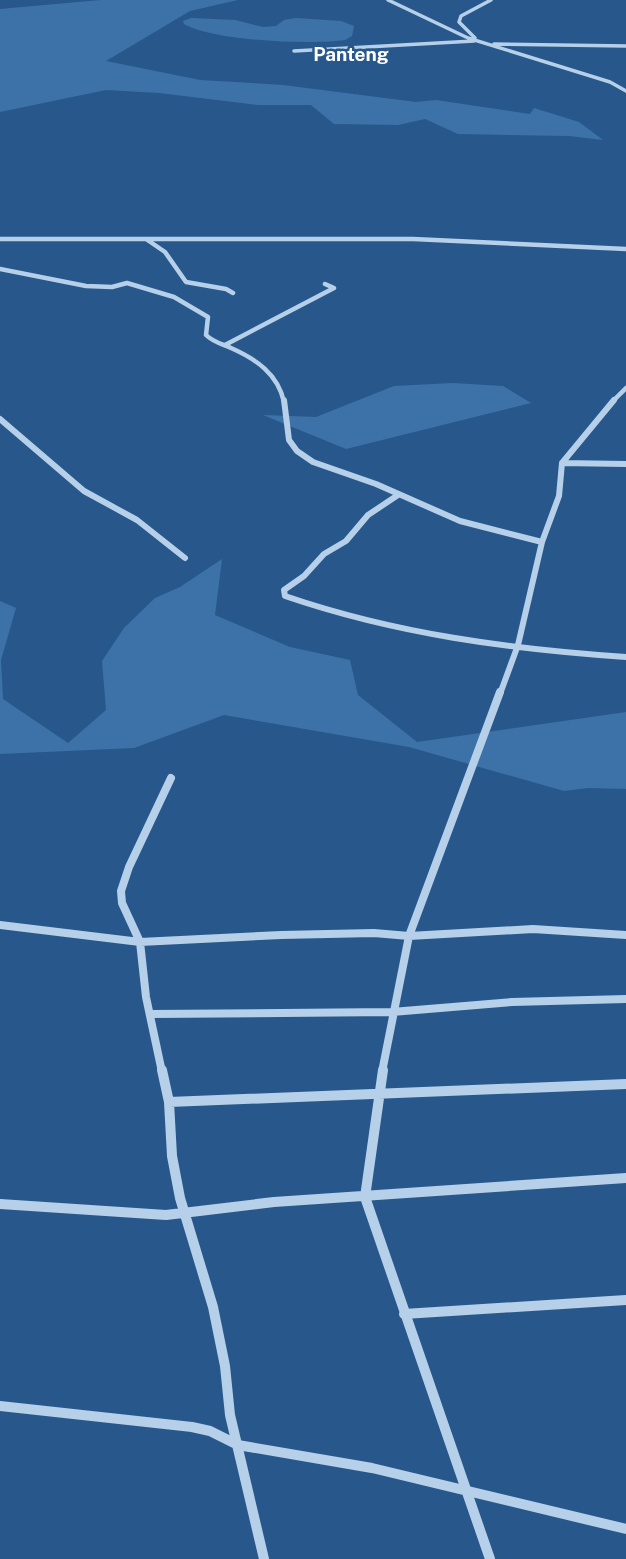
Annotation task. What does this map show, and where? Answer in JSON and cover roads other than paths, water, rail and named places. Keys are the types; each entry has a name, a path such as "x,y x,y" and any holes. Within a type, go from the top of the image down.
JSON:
{"street":[{"path":"388,0 418,17 478,40 610,82 626,91"},
{"path":"478,40 458,22 461,16 491,0"},
{"path":"294,51 478,40"},
{"path":"486,43 626,46"},
{"path":"146,238 165,252 186,282 226,289 233,293"},
{"path":"0,239 413,239 626,249"},
{"path":"0,270 86,286 113,287 127,283 159,291 208,317 206,335 262,366 279,385 284,404 282,421 286,436 298,452 318,465 368,481 450,517 541,542"},
{"path":"225,345 334,288 325,284"},
{"path":"490,1559 365,1196 392,1012 409,936 518,645 541,542 559,496 562,463 604,410 626,388"},
{"path":"0,419 84,491 137,520 185,558"},
{"path":"562,463 626,464"},
{"path":"398,495 368,516 346,541 324,554 304,576 289,585 284,590 285,596 342,615 417,632 626,657"},
{"path":"172,778 129,867 121,891 122,903 139,942 169,1102 172,1156 185,1212 213,1307 225,1366 230,1415 264,1559"},
{"path":"0,925 139,942 328,933 409,936 533,929 626,935"},
{"path":"151,1014 392,1012 512,1002 626,999"},
{"path":"169,1102 626,1084"},
{"path":"0,1204 166,1215 274,1202 626,1178"},
{"path":"404,1314 626,1300"},
{"path":"0,1406 192,1427 210,1431 238,1445 372,1468 626,1529"}],"district":[{"name":"Panteng","path":"351,54"}]}
